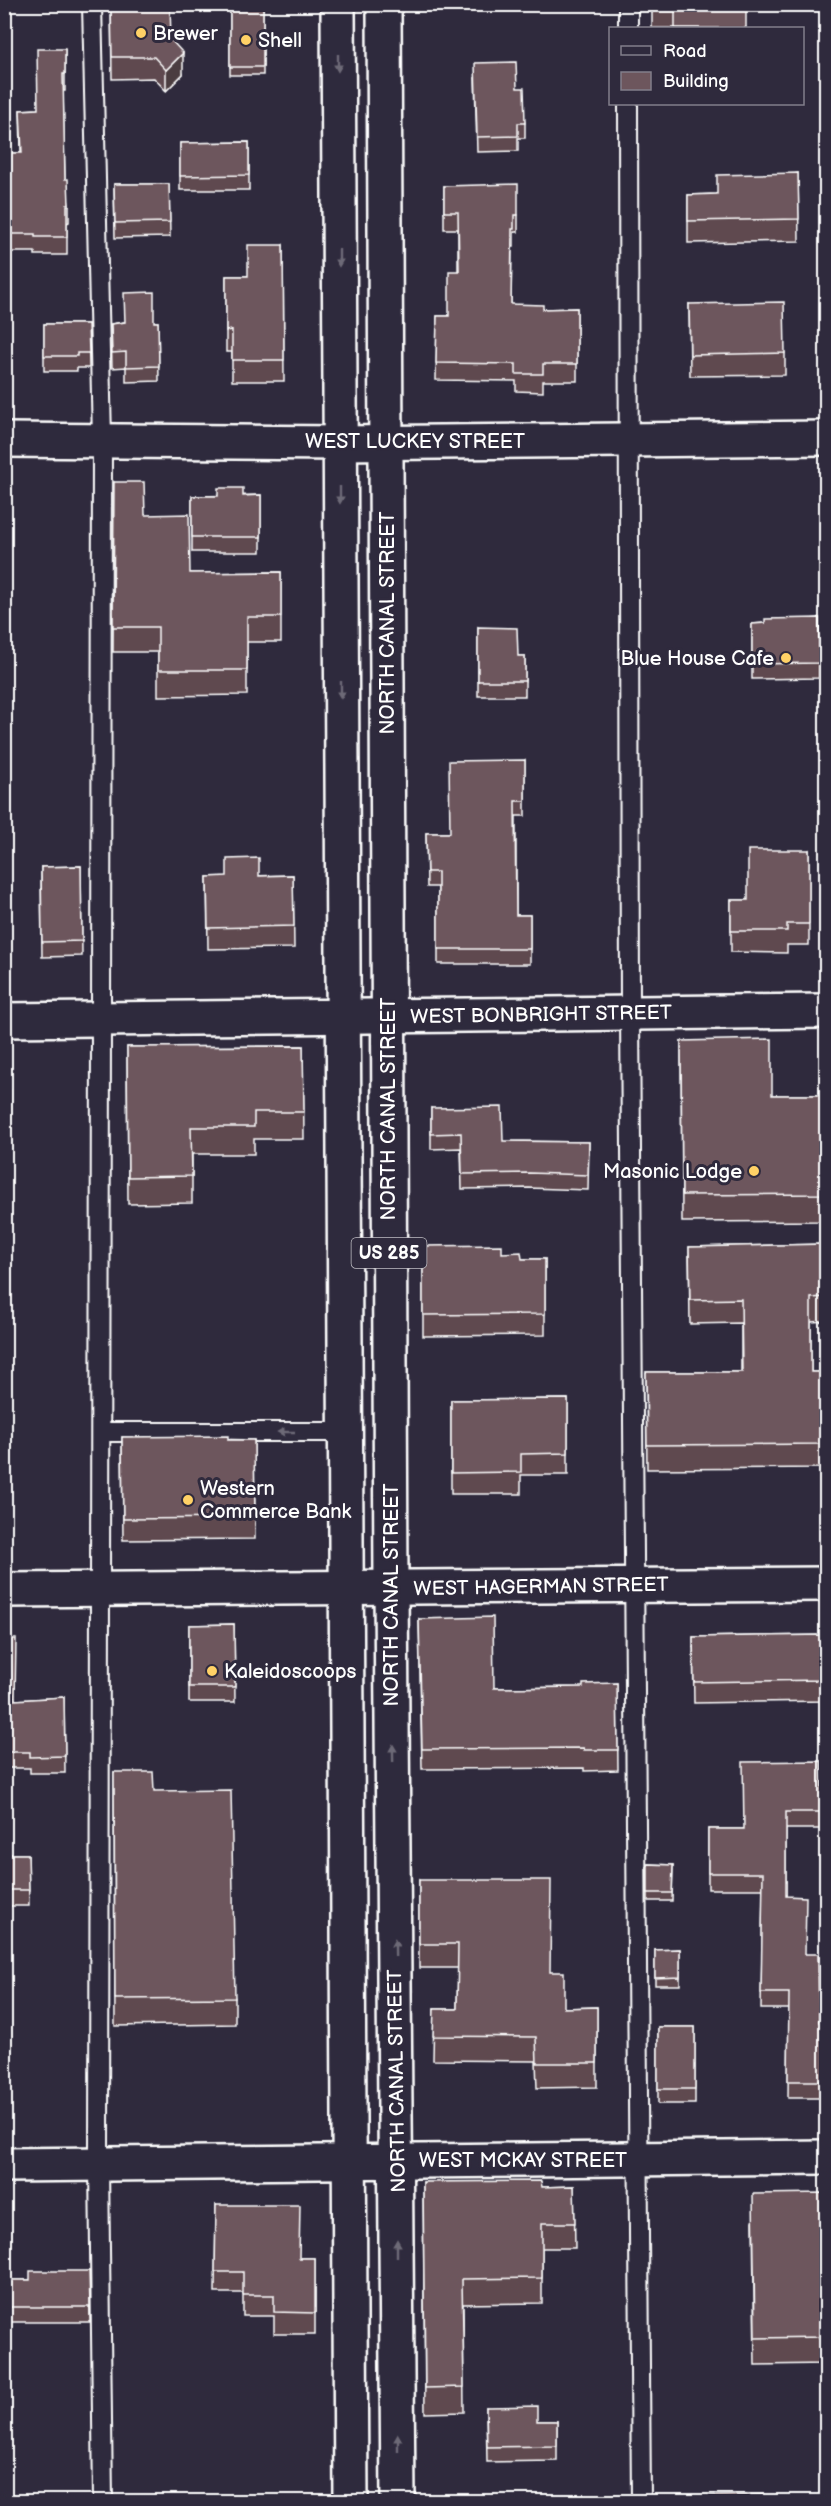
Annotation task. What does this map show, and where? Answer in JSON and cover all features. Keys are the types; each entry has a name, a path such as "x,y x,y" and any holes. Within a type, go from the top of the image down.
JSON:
{"main road":[{"name":"US 285","path":"338,4 351,2502"},
{"name":"NORTH CANAL STREET","path":"384,4 391,1588 398,2502"},
{"name":"WEST LUCKEY STREET","path":"4,440 387,442 826,438"},
{"name":"WEST BONBRIGHT STREET","path":"4,1020 826,1011"},
{"name":"WEST HAGERMAN STREET","path":"4,1590 826,1584"},
{"name":"WEST MCKAY STREET","path":"4,2165 826,2157"}],"lane":[{"path":"92,4 102,439 99,2164 103,2502"},
{"path":"628,4 628,27"},
{"path":"628,105 630,1013 641,2502"},
{"path":"102,1432 344,1432"}],"building":[{"name":"Brewer","path":"111,4 170,4 171,40 183,53 166,70 154,57 112,57"},
{"name":"Shell","path":"230,4 263,4 263,67 230,67"},
{"path":"652,4 746,4 746,27 675,27 675,11 652,11"},
{"path":"37,49 65,49 65,74 63,74 65,179 68,179 69,205 67,205 67,237 4,234 4,153 22,153 20,110 38,109"},
{"path":"516,62 517,88 524,88 525,123 518,123 518,136 477,137 475,63"},
{"path":"249,142 249,175 180,176 180,143"},
{"path":"798,173 799,219 688,221 688,195 717,194 717,175"},
{"path":"114,184 169,184 170,222 115,223"},
{"path":"518,184 518,215 514,215 514,229 512,229 511,304 543,305 543,309 577,308 577,364 543,364 543,374 516,374 516,364 436,363 437,316 449,316 449,271 459,271 458,212 444,212 444,186"},
{"path":"248,245 283,245 284,360 232,360 232,330 226,331 226,276 248,276"},
{"path":"154,292 154,322 158,322 159,366 126,367 126,352 112,353 111,324 125,322 124,293"},
{"path":"784,302 785,353 690,355 689,304"},
{"path":"44,324 88,324 89,353 77,353 77,356 44,356"},
{"path":"114,482 144,482 145,515 189,514 190,573 281,572 281,617 247,617 247,670 158,670 158,627 113,627"},
{"path":"218,488 243,488 243,496 261,495 261,537 192,537 192,496 218,496"},
{"name":"Blue House Cafe","path":"819,618 819,663 752,664 752,624 765,623 765,619"},
{"path":"478,627 517,628 518,656 525,656 525,681 478,681"},
{"path":"525,760 525,801 515,801 516,915 530,915 530,949 438,949 438,872 427,872 426,833 450,833 449,761"},
{"path":"748,850 809,850 809,924 787,924 787,931 731,931 731,900 748,900"},
{"path":"259,858 259,876 293,875 294,926 208,928 207,877 227,876 227,859"},
{"path":"81,866 82,941 42,942 41,867"},
{"name":"Masonic Lodge","path":"772,1039 772,1095 826,1095 826,1194 682,1195 681,1041"},
{"path":"303,1046 304,1112 254,1112 254,1127 191,1127 192,1176 128,1177 127,1047"},
{"path":"4,1090 10,1090 10,1120 4,1121"},
{"path":"502,1107 503,1141 589,1142 588,1175 462,1174 461,1133 431,1134 431,1108"},
{"path":"826,1244 826,1297 811,1298 811,1372 826,1372 826,1444 647,1445 646,1372 742,1372 741,1299 690,1300 689,1247"},
{"path":"502,1245 502,1253 521,1252 522,1259 545,1259 545,1314 423,1315 423,1246"},
{"path":"568,1399 568,1453 521,1454 521,1472 451,1473 451,1400"},
{"name":"Western Commerce Bank","path":"228,1436 228,1440 254,1440 255,1518 123,1519 122,1437"},
{"path":"493,1617 494,1688 583,1687 583,1684 617,1683 618,1750 584,1750 584,1748 422,1749 419,1619"},
{"name":"Kaleidoscoops","path":"234,1624 235,1687 189,1687 189,1625"},
{"path":"826,1635 826,1680 694,1682 693,1637"},
{"path":"4,1639 16,1639 15,1700 64,1697 65,1756 30,1757 30,1752 4,1752"},
{"path":"821,1761 822,1812 786,1812 786,1896 806,1897 805,1954 818,1954 819,2022 826,2022 826,2081 788,2081 789,1993 761,1993 763,1873 708,1873 708,1829 744,1829 743,1762"},
{"path":"114,1772 153,1772 154,1791 231,1790 235,1998 115,1999"},
{"path":"4,1854 28,1854 29,1890 4,1890"},
{"path":"648,1864 673,1865 672,1893 648,1893"},
{"path":"419,1880 551,1880 550,1972 564,1972 564,2008 597,2007 597,2063 537,2063 536,2037 433,2036 434,2009 457,2009 458,1944 419,1944"},
{"path":"680,1949 680,1977 655,1978 655,1950"},
{"path":"658,2027 695,2027 695,2089 658,2089"},
{"path":"541,2181 542,2187 574,2186 575,2223 542,2223 542,2278 462,2279 464,2387 425,2388 423,2182"},
{"path":"826,2193 826,2337 755,2338 753,2194"},
{"path":"216,2205 300,2205 299,2258 315,2258 315,2313 274,2312 274,2295 243,2295 243,2272 215,2272"},
{"path":"30,2271 89,2271 90,2307 4,2307 4,2280 30,2280"},
{"path":"537,2406 537,2421 557,2421 557,2446 487,2447 486,2407"},
{"path":"763,2495 763,2502 655,2502 655,2497"}],"place":[{"name":"Brewer","path":"141,33"},
{"name":"Shell","path":"246,40"},
{"name":"Blue House Cafe","path":"786,658"},
{"name":"Masonic Lodge","path":"754,1171"},
{"name":"Western Commerce Bank","path":"188,1500"},
{"name":"Kaleidoscoops","path":"212,1671"}]}
